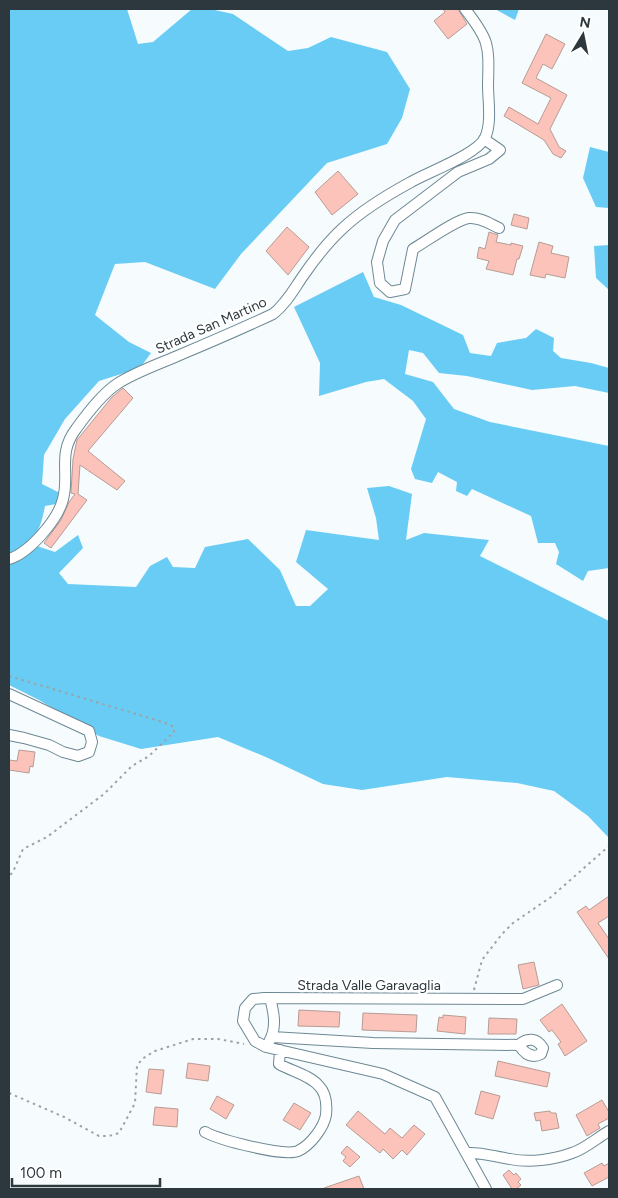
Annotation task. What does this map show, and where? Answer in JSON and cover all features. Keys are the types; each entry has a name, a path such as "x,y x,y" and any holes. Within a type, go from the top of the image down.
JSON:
{"street":[{"path":"465,9 486,38 489,51 488,120 484,139 500,150 489,159 458,172 395,220 383,242 377,262 380,283 390,292 405,289 413,248 455,224 469,218 481,219 499,228"},
{"name":"Strada San Martino","path":"9,559 28,549 55,516 63,500 64,458 67,445 75,431 109,390 118,383 152,367 273,314 281,308 311,265 342,229 371,207 410,182 470,152 484,139"},
{"path":"9,694 89,731 92,742 89,752 78,756 63,752 49,745 9,736"},
{"name":"Strada Valle Garavaglia","path":"266,1047 255,1041 243,1021 245,1008 253,999 523,999 557,985"},
{"path":"270,998 275,1017 272,1037 266,1047 383,1074 436,1097 486,1189"},
{"path":"272,1037 373,1044 519,1045"},
{"path":"205,1132 230,1142 284,1151 298,1151 311,1141 325,1117 326,1103 323,1091 318,1084 279,1064 280,1050"},
{"path":"467,1153 478,1152 511,1160 554,1158 573,1153 609,1131"}],"path":[{"path":"472,1000 482,960 502,934 513,923 551,897 609,846"},
{"path":"9,1093 48,1109 99,1136 109,1136 118,1133 135,1102 137,1066 142,1059 155,1051 193,1039 218,1039 250,1045"}],"shaded area":[{"path":"9,9 127,9 138,44 153,42 192,9 210,9 233,14 288,51 308,48 331,37 387,52 410,89 402,118 387,144 327,163 241,254 215,289 145,262 115,264 95,315 129,342 151,353 140,368 99,381 65,419 44,455 42,484 60,493 56,504 45,506 41,523 34,536 24,546 9,554"},
{"path":"495,9 519,9 515,20"},
{"path":"590,147 609,152 609,208 596,207 583,178"},
{"path":"609,245 609,290 596,278 594,246"},
{"path":"363,272 374,297 401,305 463,335 470,353 491,356 497,343 526,338 536,329 554,338 553,351 561,358 609,368 609,393 575,386 532,390 467,376 439,373 423,353 409,350 405,374 433,382 454,409 490,422 609,446 609,568 588,571 583,581 556,564 559,552 555,543 538,543 531,516 472,489 467,496 456,491 457,482 438,472 432,483 415,479 411,469 426,419 413,401 384,379 366,382 319,396 320,363 294,307"},
{"path":"389,486 412,494 406,540 424,533 489,540 480,556 609,621 609,838 588,816 554,791 517,783 447,777 362,790 323,784 218,737 141,749 99,736 39,700 9,685 9,562 37,546 55,552 78,535 83,548 59,573 68,584 136,587 150,566 167,557 173,567 195,568 205,547 248,539 280,570 296,606 310,606 328,589 296,562 306,530 379,540 376,518 367,488"}],"building":[{"path":"443,9 458,9 467,24 448,39 434,21 445,12"},
{"path":"546,34 565,44 552,69 543,64 536,78 567,95 550,129 559,147 566,151 561,158 553,154 544,140 504,116 509,107 538,124 551,98 522,83"},
{"path":"338,171 358,194 332,215 315,192"},
{"path":"514,214 529,218 527,229 511,225"},
{"path":"287,227 309,247 288,275 266,251"},
{"path":"489,232 498,235 496,242 523,246 513,275 486,269 489,261 477,258 479,247 485,249"},
{"path":"539,242 553,246 551,253 569,257 565,278 546,274 545,278 530,275"},
{"path":"123,388 133,398 88,451 125,481 117,490 80,465 78,494 87,500 51,548 44,543 61,520 75,494 71,493 73,459 77,440 112,397"},
{"path":"19,750 35,752 33,767 30,766 29,773 9,770 9,760 17,761"},
{"path":"609,896 609,916 598,923 609,939 609,959 577,912 586,906 589,910"},
{"path":"534,962 539,985 523,989 518,965"},
{"path":"562,1004 587,1041 565,1056 558,1044 561,1042 552,1030 549,1032 540,1020"},
{"path":"299,1010 340,1012 339,1027 298,1026"},
{"path":"363,1013 417,1015 416,1032 362,1030"},
{"path":"443,1015 466,1017 465,1034 437,1031 439,1017 443,1018"},
{"path":"489,1018 517,1019 516,1034 488,1034"},
{"path":"498,1061 550,1073 547,1087 495,1076"},
{"path":"188,1063 210,1066 208,1081 186,1078"},
{"path":"149,1069 164,1070 161,1094 146,1092"},
{"path":"481,1091 500,1096 493,1119 475,1114"},
{"path":"217,1096 234,1105 226,1119 210,1109"},
{"path":"602,1100 609,1112 609,1118 598,1124 600,1128 587,1136 576,1115"},
{"path":"294,1103 311,1113 300,1130 283,1120"},
{"path":"155,1107 178,1109 177,1127 153,1125"},
{"path":"358,1111 385,1134 390,1128 402,1138 414,1125 425,1134 407,1155 402,1150 393,1159 383,1149 380,1153 346,1125"},
{"path":"550,1111 551,1113 556,1113 559,1128 542,1131 540,1120 536,1121 534,1113"},
{"path":"347,1146 360,1157 350,1167 343,1161 346,1157 341,1153"},
{"path":"602,1163 604,1166 609,1163 609,1177 592,1186 584,1173"},
{"path":"509,1170 514,1175 516,1173 521,1179 518,1182 521,1185 516,1189 512,1189 503,1175"},
{"path":"359,1176 364,1189 324,1188"}]}
